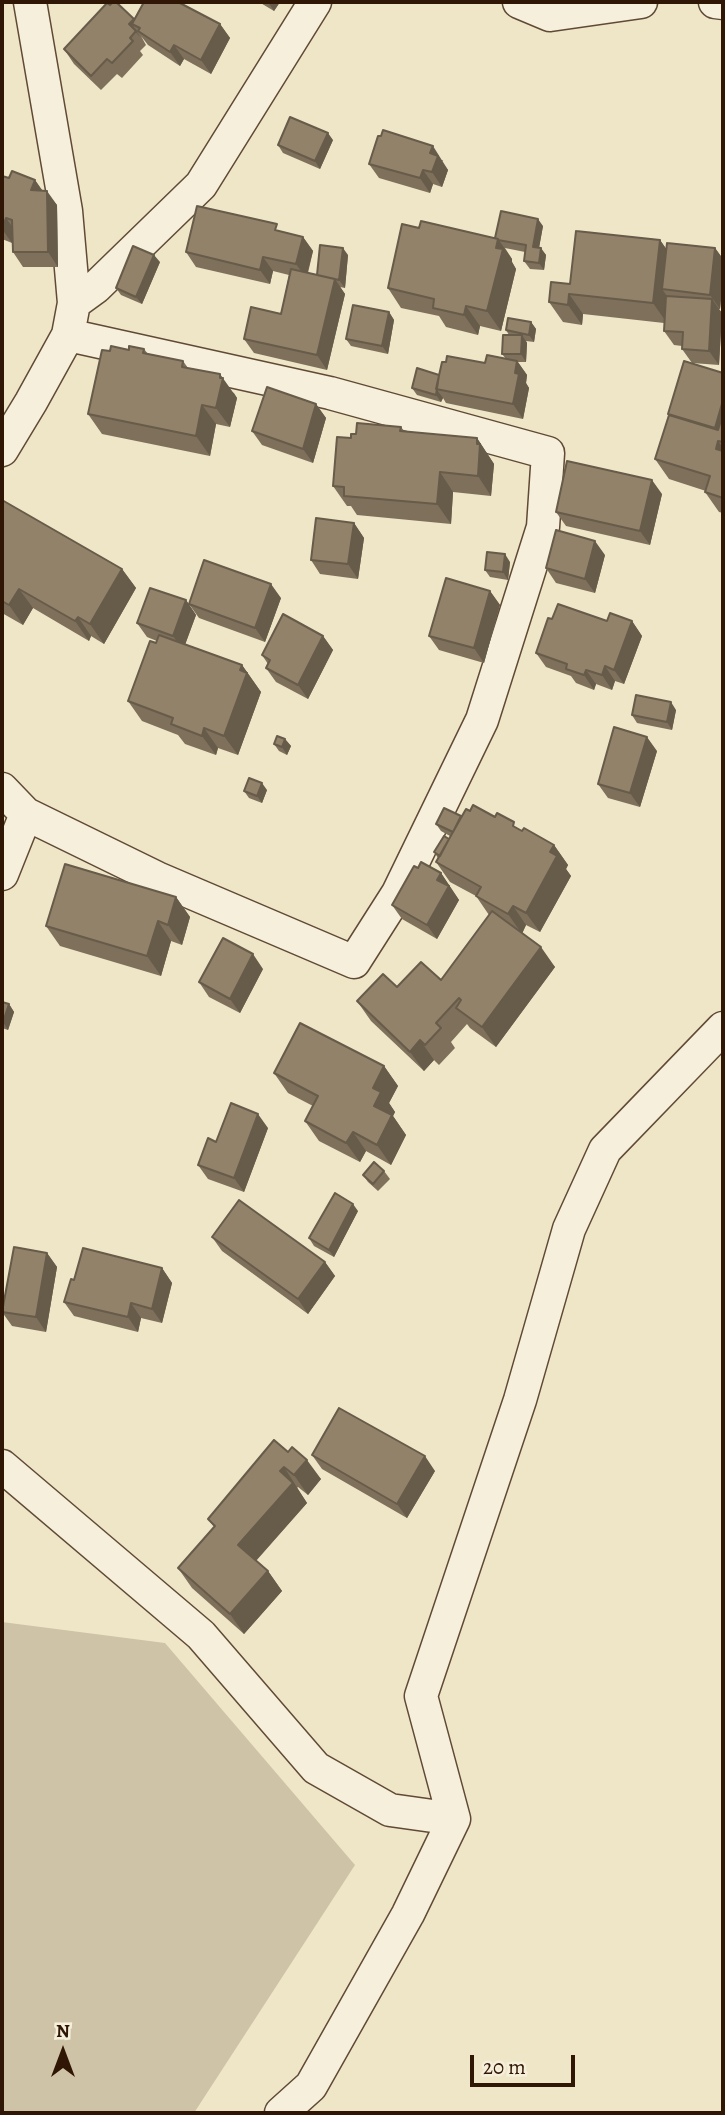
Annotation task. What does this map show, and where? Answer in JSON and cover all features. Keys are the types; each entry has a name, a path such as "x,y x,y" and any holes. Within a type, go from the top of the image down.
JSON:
{"street":[{"path":"2,450 68,335 74,303 66,211 30,2"},
{"path":"74,303 96,287 201,185 315,2"},
{"path":"519,2 550,15 641,2"},
{"path":"715,2 723,3"},
{"path":"2,789 26,814 157,878 354,962 398,893 482,720 543,527 548,453 330,393 68,335"},
{"path":"2,874 26,814"},
{"path":"281,2113 311,2085 408,1914 454,1819 421,1696 520,1400 569,1229 605,1150 723,1028"},
{"path":"2,1466 201,1635 316,1768 390,1810 454,1819"}],"shaded area":[{"path":"2,1622 165,1643 355,1865 194,2113 2,2113"}],"building":[{"path":"113,2 134,19 129,24 136,31 130,38 133,41 112,63 107,59 91,76 64,49 107,3 110,5"},
{"path":"144,2 178,2 220,24 201,60 174,45 170,52 138,31 140,28 132,24"},
{"path":"290,117 328,133 315,161 278,145"},
{"path":"383,130 433,146 430,153 438,156 432,172 423,170 420,178 369,164 378,136 381,136"},
{"path":"12,171 35,180 31,190 47,191 48,252 13,252 12,220 6,218 2,228 2,176 9,178"},
{"path":"197,206 277,224 275,230 303,237 296,264 263,257 260,270 186,252"},
{"path":"501,211 538,219 533,247 541,248 539,263 524,261 526,245 495,238"},
{"path":"421,221 498,239 496,248 503,249 487,311 466,306 464,315 433,308 434,299 388,288 402,224 419,228"},
{"path":"576,231 660,240 653,303 569,294 568,305 549,302 551,282 570,284"},
{"path":"667,243 715,248 710,295 662,289"},
{"path":"320,245 343,248 339,280 317,275"},
{"path":"133,246 154,255 136,297 116,288"},
{"path":"291,269 335,279 317,355 244,339 251,307 281,314"},
{"path":"666,296 712,299 709,351 682,349 683,332 664,331"},
{"path":"353,305 389,312 382,346 346,339"},
{"path":"508,318 531,322 529,335 506,330"},
{"path":"503,335 522,335 521,354 502,354"},
{"path":"111,346 129,350 129,346 144,349 143,353 183,361 182,367 220,374 220,378 223,378 216,408 202,405 196,436 88,414 102,350 110,351"},
{"path":"487,355 517,361 515,373 519,374 513,404 436,389 442,362 446,362 447,356 485,363"},
{"path":"684,361 723,373 723,400 715,428 668,414"},
{"path":"417,368 439,375 436,395 412,388"},
{"path":"267,387 316,404 303,449 252,431"},
{"path":"723,414 723,442 718,441 716,449 723,451 723,498 705,492 710,476 655,459 669,415 718,430"},
{"path":"357,423 401,427 400,431 477,438 477,444 480,444 478,476 440,472 437,504 344,496 344,487 333,486 337,437 351,438 351,434 356,434"},
{"path":"567,461 652,480 640,531 556,512"},
{"path":"2,500 122,569 90,624 78,617 75,621 19,589 9,605 2,601"},
{"path":"316,518 354,523 348,564 311,560"},
{"path":"556,530 595,541 585,579 546,568"},
{"path":"487,552 505,554 503,572 485,570"},
{"path":"204,560 271,584 255,628 189,604"},
{"path":"446,578 490,591 474,648 429,636"},
{"path":"150,588 186,600 173,636 137,623"},
{"path":"558,604 607,621 610,613 632,621 614,670 605,666 602,675 586,670 584,675 566,669 567,664 536,653 548,618 552,619"},
{"path":"283,614 323,636 298,685 266,668 270,660 262,655"},
{"path":"159,635 242,665 240,670 247,673 224,736 204,728 202,736 171,724 173,718 128,701 150,641 156,643"},
{"path":"636,695 671,702 667,722 632,715"},
{"path":"614,727 647,737 630,793 598,784"},
{"path":"277,736 285,739 282,747 274,744"},
{"path":"249,778 262,783 257,796 244,791"},
{"path":"473,805 495,817 497,813 514,822 513,826 522,831 524,828 554,845 550,852 557,856 526,913 513,906 508,914 476,896 481,887 436,862 466,809 470,811"},
{"path":"444,808 461,816 453,832 436,824"},
{"path":"444,836 449,839 440,856 434,852"},
{"path":"421,862 441,873 437,880 449,886 427,925 392,905 414,866 418,868"},
{"path":"65,864 176,897 168,925 158,921 147,956 46,926"},
{"path":"492,911 541,947 482,1027 456,1008 461,1000 459,998 436,1023 441,1028 425,1045 420,1040 410,1052 357,1001 383,974 397,987 421,962 441,980"},
{"path":"223,938 253,954 230,999 199,982"},
{"path":"2,1002 9,1004 3,1022 2,1022"},
{"path":"300,1023 384,1066 373,1088 381,1092 374,1106 392,1115 377,1145 353,1132 346,1143 305,1121 318,1096 274,1073"},
{"path":"231,1103 258,1114 234,1178 198,1165 208,1138 216,1142"},
{"path":"374,1162 384,1171 373,1184 363,1175"},
{"path":"335,1193 353,1204 329,1250 309,1238"},
{"path":"239,1200 325,1262 298,1299 212,1237"},
{"path":"14,1247 47,1253 36,1317 2,1312"},
{"path":"83,1248 162,1268 152,1309 131,1303 128,1317 64,1302 71,1279 74,1280"},
{"path":"339,1408 425,1456 397,1504 312,1455"},
{"path":"274,1440 288,1452 292,1447 307,1460 294,1475 284,1467 280,1471 293,1483 238,1545 268,1571 230,1614 178,1568 215,1526 208,1519"}]}
